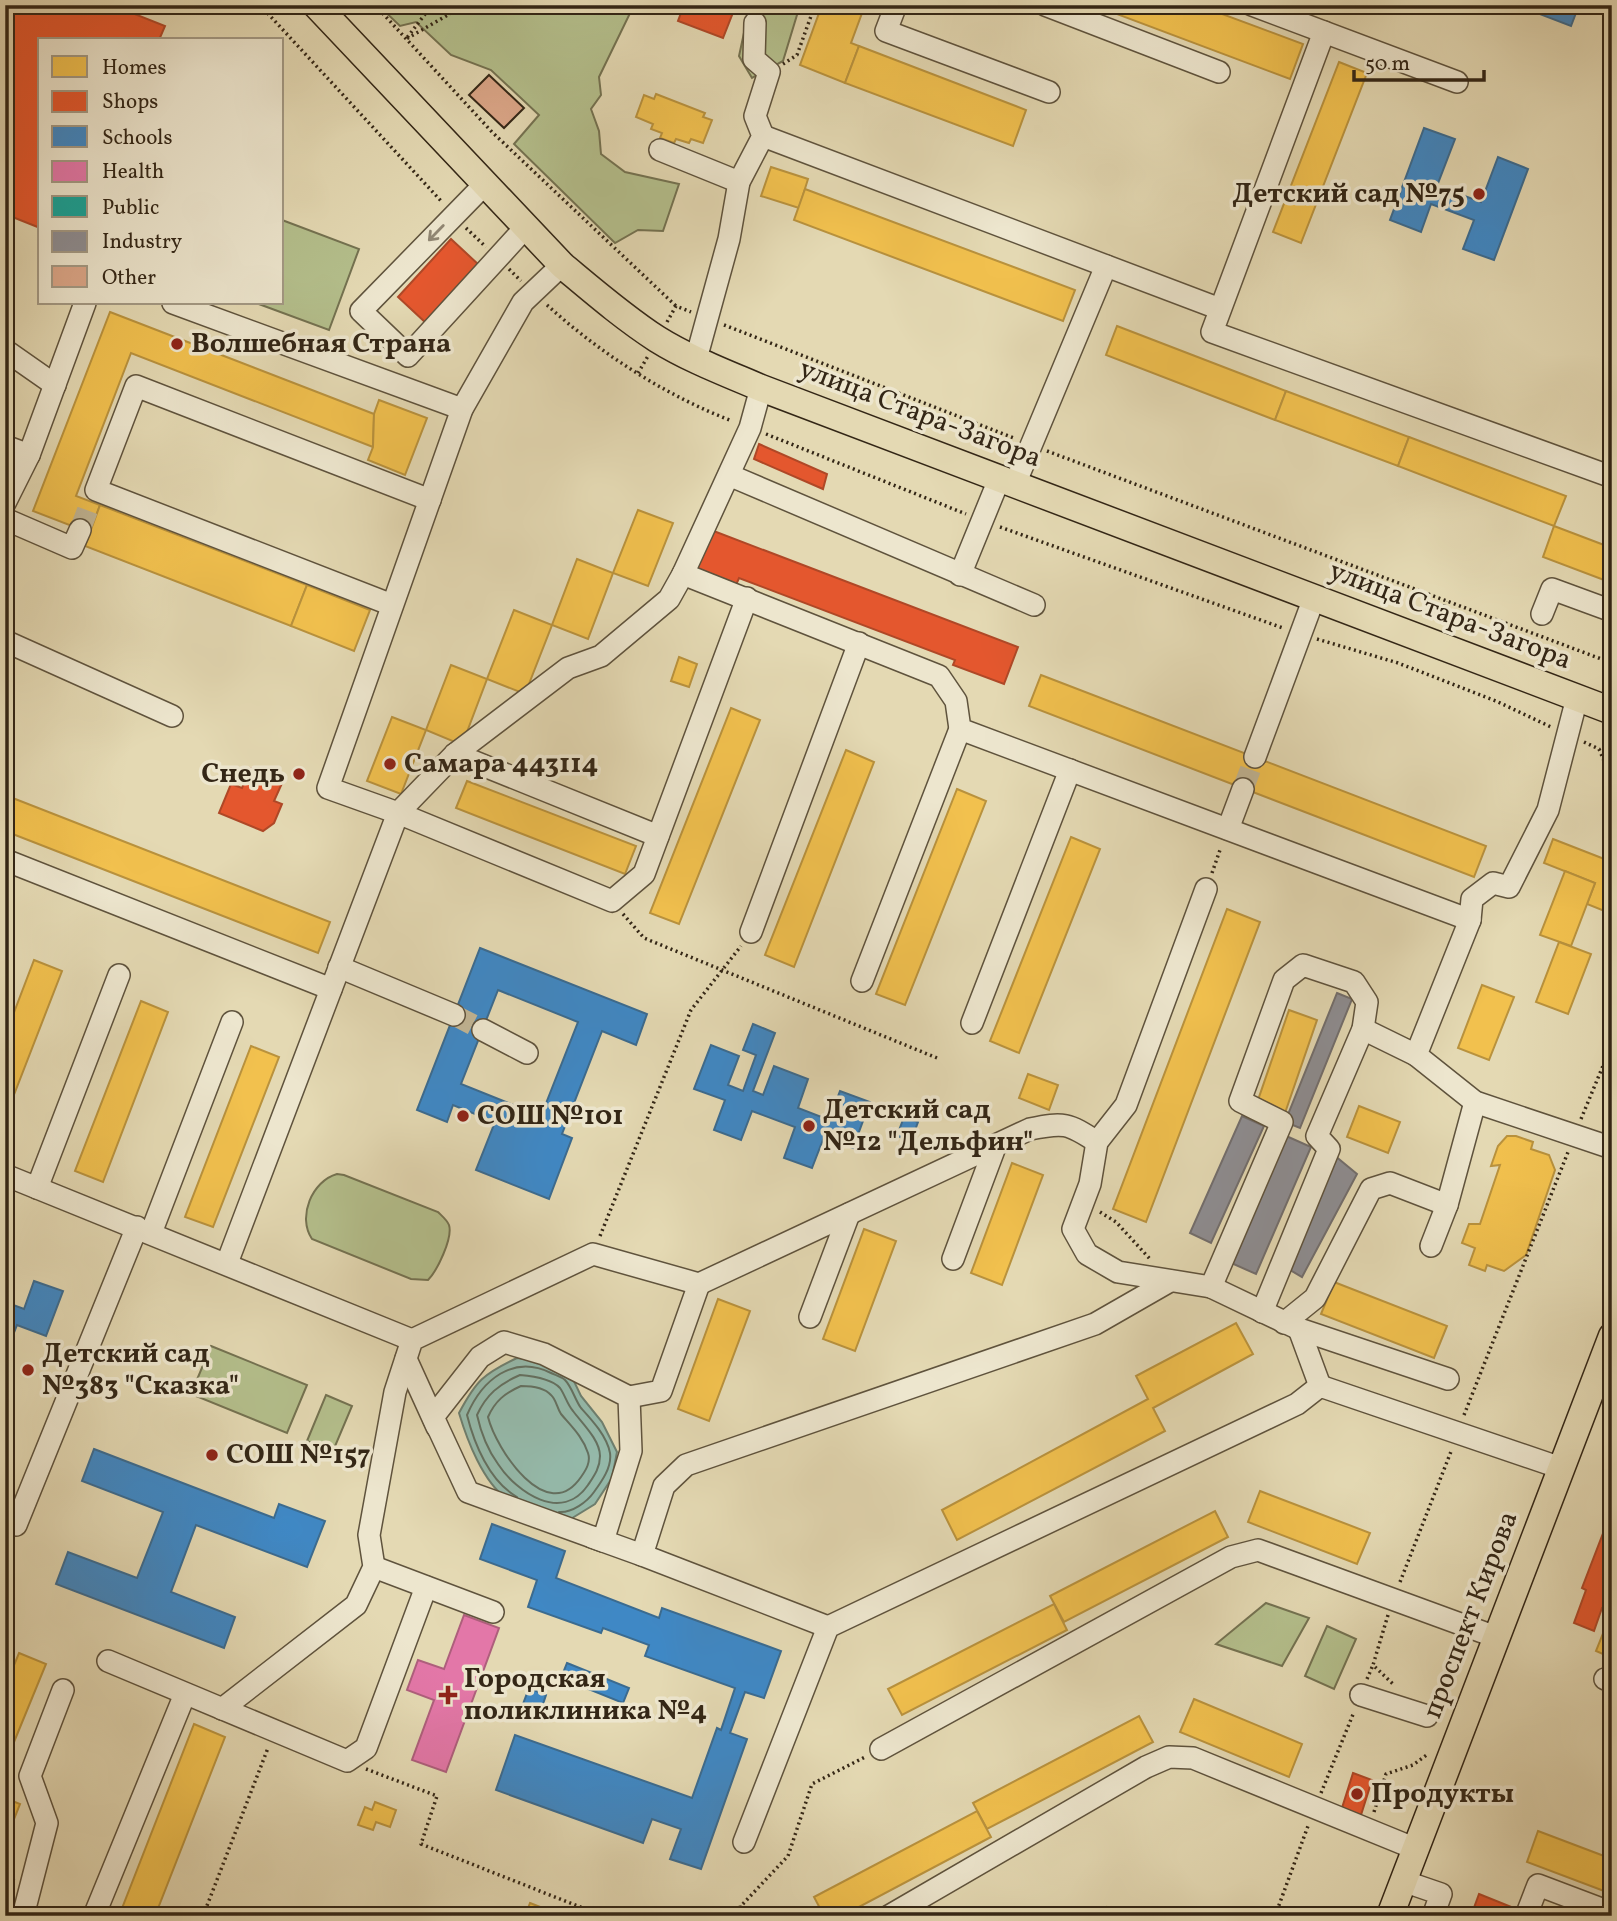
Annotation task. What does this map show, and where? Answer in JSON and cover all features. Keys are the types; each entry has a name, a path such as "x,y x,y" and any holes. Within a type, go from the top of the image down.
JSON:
{"main road":[{"name":"улица Стара-Загора","path":"316,5 562,265 658,340 761,388 1612,711"},
{"name":"проспект Кирова","path":"1390,1916 1611,1342"}],"street":[{"path":"895,5 886,31 1049,92"},
{"path":"1045,5 1219,72"},
{"path":"1252,5 1457,82"},
{"path":"755,23 754,59 769,72 755,116 763,136 1220,309"},
{"path":"1324,32 1212,332 1612,477"},
{"path":"696,359 729,239 739,182 763,136"},
{"path":"660,150 739,182"},
{"path":"484,185 361,311 408,356 525,228"},
{"path":"562,265 531,291 523,302 462,409 328,788 398,813 612,901 644,874 747,598"},
{"path":"960,575 983,521 1031,444 1106,266"},
{"path":"5,503 29,455 85,304"},
{"path":"176,304 462,409"},
{"path":"5,349 55,385"},
{"path":"393,605 94,496 136,386 430,500"},
{"path":"227,1263 398,813 454,754 568,668 601,656 669,599 750,428 761,388"},
{"path":"5,446 29,455"},
{"path":"729,475 1034,605"},
{"path":"5,519 72,548 80,530"},
{"path":"683,574 939,676 956,701 960,729 862,981"},
{"path":"1542,614 1552,589 1612,611"},
{"path":"1255,757 1314,598"},
{"path":"5,641 172,716"},
{"path":"751,932 859,643"},
{"path":"1416,1055 1470,920 1472,899 1493,883 1509,887 1548,810 1577,698"},
{"path":"960,729 1470,920"},
{"path":"454,754 659,836"},
{"path":"972,1023 1070,770"},
{"path":"1228,829 1243,789"},
{"path":"5,860 331,989"},
{"path":"1206,888 1126,1105 1097,1142 1090,1184 1073,1229 1087,1254 1118,1272 1212,1287 1291,1326 1448,1379"},
{"path":"1212,1287 1282,1122 1240,1101 1284,980 1303,965 1353,982 1367,1002 1363,1029 1318,1136 1329,1149 1262,1312"},
{"path":"340,967 454,1015"},
{"path":"37,1188 119,975"},
{"path":"16,1525 232,1022"},
{"path":"1363,1029 1416,1055 1475,1102 1612,1148"},
{"path":"483,1030 527,1053"},
{"path":"1431,1246 1447,1205 1475,1102"},
{"path":"222,1709 356,1605 374,1567 369,1535 395,1392 409,1349 593,1254 699,1284 1030,1129 1059,1123 1081,1131 1097,1142"},
{"path":"953,1259 995,1147"},
{"path":"5,1175 227,1263 409,1349 433,1417 468,1492 642,1555 828,1627"},
{"path":"1291,1326 1315,1298 1371,1189 1390,1182 1447,1205"},
{"path":"810,1317 849,1213"},
{"path":"642,1555 664,1486 685,1465 1095,1324 1170,1281"},
{"path":"433,1417 480,1357 504,1342 544,1354 629,1397 661,1391 699,1284"},
{"path":"1291,1326 1320,1386 1561,1468"},
{"path":"744,1842 828,1627 1297,1404 1320,1386"},
{"path":"603,1541 631,1451 629,1397"},
{"path":"881,1749 1231,1557 1258,1550 1496,1637"},
{"path":"374,1567 493,1612"},
{"path":"108,1661 347,1761 366,1748 426,1587"},
{"path":"23,1916 47,1823 30,1776 63,1689"},
{"path":"94,1916 185,1694"},
{"path":"1361,1695 1427,1716"},
{"path":"889,1916 1146,1767 1169,1757 1193,1758 1416,1849"},
{"path":"1403,1881 1441,1894 1433,1916"},
{"path":"1526,1916 1538,1885 1612,1913"}],"path":[{"path":"260,5 454,215 531,291 573,329 638,373 694,406 983,521 1300,634 1398,663 1496,701 1599,748 1612,780"},
{"path":"375,5 492,132 676,306 1031,444 1612,663"},
{"path":"407,39 432,5"},
{"path":"407,39 465,5"},
{"path":"769,72 797,55 815,5"},
{"path":"638,373 676,306"},
{"path":"1206,888 1228,829"},
{"path":"612,901 644,937 937,1058"},
{"path":"593,1254 691,1010 724,971 751,932"},
{"path":"1400,1691 1373,1665 1393,1601 1612,1044"},
{"path":"1083,1202 1116,1222 1170,1281"},
{"path":"203,1916 275,1731"},
{"path":"729,1916 788,1856 812,1784 881,1749"},
{"path":"1368,1831 1386,1774 1413,1765 1427,1755"},
{"path":"347,1761 438,1796 421,1844 603,1916"},
{"path":"740,1907 790,1916"}],"green space":[{"path":"378,5 634,5 599,77 601,95 591,109 599,131 601,154 625,172 679,184 663,231 638,230 615,243 514,144 539,115 491,70 451,55 416,22 400,26"},
{"path":"750,5 800,5 783,61 752,78 739,56"},
{"path":"284,221 359,249 329,330 259,304 284,304"},
{"path":"337,1174 438,1212 446,1220 450,1231 446,1246 440,1262 428,1280 411,1279 312,1239 306,1221 310,1201 320,1184"},
{"path":"211,1346 307,1385 287,1433 191,1394"},
{"path":"326,1395 352,1406 333,1451 307,1441"},
{"path":"1266,1603 1309,1618 1282,1666 1216,1644"},
{"path":"1327,1626 1356,1639 1334,1689 1305,1676"}],"water":[{"path":"517,1358 543,1361 571,1375 581,1396 602,1422 617,1452 612,1478 595,1504 569,1520 519,1505 498,1492 477,1460 462,1424 459,1413 470,1393 488,1374"}],"building: Homes":[{"path":"822,5 865,5 851,43 859,46 845,83 800,65"},
{"path":"1093,5 1116,5 1114,13"},
{"path":"1116,5 1198,5 1303,44 1290,79 1114,13"},
{"path":"859,46 1026,110 1013,146 845,83"},
{"path":"1339,62 1367,73 1301,243 1273,232"},
{"path":"656,94 705,113 703,117 712,120 703,143 691,139 689,143 676,139 674,143 660,138 662,133 651,129 653,124 636,117 644,95 654,99"},
{"path":"771,167 808,179 799,208 761,196"},
{"path":"805,189 1075,290 1063,321 794,220"},
{"path":"110,312 374,414 373,447 131,353 76,496 100,505 90,533 33,511"},
{"path":"1117,326 1286,391 1275,420 1106,355"},
{"path":"1286,391 1409,437 1398,466 1275,420"},
{"path":"379,400 427,418 405,475 368,460 373,447 374,414"},
{"path":"1409,437 1566,496 1554,526 1398,466"},
{"path":"100,505 307,585 291,626 85,546"},
{"path":"638,510 673,523 648,586 613,573"},
{"path":"1554,526 1612,548 1612,583 1543,557"},
{"path":"577,559 613,573 588,639 552,625"},
{"path":"307,585 370,610 354,651 291,626"},
{"path":"514,610 552,625 525,694 487,679"},
{"path":"679,657 697,664 689,687 671,681"},
{"path":"451,665 487,679 462,745 426,730"},
{"path":"1041,675 1486,846 1474,877 1029,706"},
{"path":"731,708 760,720 679,924 650,913"},
{"path":"392,717 426,730 401,794 367,781"},
{"path":"846,750 874,762 794,967 765,955"},
{"path":"467,781 636,846 625,874 456,808"},
{"path":"957,789 986,801 905,1005 876,994"},
{"path":"5,795 330,922 318,953 5,831"},
{"path":"1071,837 1100,849 1019,1053 990,1041"},
{"path":"1553,839 1612,862 1612,914 1587,904 1595,883 1544,863"},
{"path":"1565,871 1595,883 1571,946 1540,935"},
{"path":"1227,909 1260,922 1146,1222 1113,1209"},
{"path":"1559,942 1591,954 1568,1014 1536,1002"},
{"path":"34,960 62,971 5,1118 5,1036"},
{"path":"1482,985 1514,997 1489,1060 1458,1048"},
{"path":"141,1001 168,1012 103,1182 75,1171"},
{"path":"1289,1010 1317,1020 1285,1113 1257,1103"},
{"path":"251,1046 279,1057 213,1227 185,1217"},
{"path":"1028,1074 1058,1085 1049,1110 1019,1098"},
{"path":"1359,1106 1400,1122 1388,1153 1347,1137"},
{"path":"1507,1136 1533,1142 1531,1149 1549,1155 1555,1170 1526,1255 1504,1271 1487,1265 1485,1271 1469,1265 1475,1248 1462,1243 1469,1224 1480,1224 1500,1165 1491,1166 1498,1146"},
{"path":"1012,1163 1043,1175 1002,1285 971,1273"},
{"path":"864,1229 896,1241 855,1351 823,1339"},
{"path":"1334,1282 1447,1326 1434,1358 1321,1314"},
{"path":"718,1299 750,1311 709,1421 678,1409"},
{"path":"1236,1323 1253,1354 1153,1408 1165,1431 957,1540 942,1510 1148,1399 1136,1376"},
{"path":"1260,1491 1370,1533 1357,1564 1248,1522"},
{"path":"1215,1511 1228,1537 1064,1622 1050,1596"},
{"path":"1054,1604 1067,1630 902,1715 888,1689"},
{"path":"1608,1621 1612,1622 1612,1658 1596,1651"},
{"path":"19,1653 46,1664 5,1764 5,1687"},
{"path":"1194,1699 1302,1744 1289,1777 1180,1732"},
{"path":"1139,1716 1153,1742 987,1829 973,1803"},
{"path":"194,1724 225,1737 155,1916 119,1916"},
{"path":"5,1798 20,1804 5,1842"},
{"path":"375,1802 396,1810 390,1827 376,1822 373,1830 358,1825 365,1807 372,1810"},
{"path":"977,1811 991,1837 842,1916 824,1916 814,1897"},
{"path":"1538,1831 1612,1859 1612,1894 1527,1862"},
{"path":"530,1903 563,1916 525,1916"},
{"path":"1107,1907 1129,1916 1104,1916"}],"building: Shops":[{"path":"5,5 112,5 165,26 160,38 38,38 38,227 5,214"},
{"path":"684,5 736,5 723,38 678,21"},
{"path":"451,239 479,265 426,323 398,297"},
{"path":"759,444 827,474 823,489 754,459"},
{"path":"711,530 1018,647 1004,684 953,665 955,660 739,578 736,585 696,570"},
{"path":"250,768 283,781 274,801 282,804 274,823 263,831 219,813 231,784 242,788"},
{"path":"1612,1510 1612,1612 1602,1608 1594,1631 1574,1623 1586,1590 1582,1588"},
{"name":"Продукты","path":"1353,1773 1372,1780 1361,1815 1342,1808"},
{"path":"1479,1894 1514,1908 1511,1916 1471,1916"}],"building: Schools":[{"path":"1516,5 1579,5 1571,26"},
{"path":"1424,128 1455,139 1437,186 1481,202 1498,157 1528,169 1494,260 1463,249 1474,220 1431,204 1421,232 1390,220"},
{"path":"480,948 647,1014 636,1045 602,1031 562,1134 572,1138 549,1199 476,1170 495,1122 453,1105 447,1122 417,1110","holes":["498,990 578,1022 541,1116 461,1084"]},
{"path":"753,1024 775,1033 753,1091 763,1095 774,1066 808,1079 798,1108 829,1120 840,1091 870,1102 853,1148 824,1137 812,1168 784,1158 795,1127 752,1111 741,1140 714,1130 725,1100 694,1089 711,1045 739,1056 728,1085 743,1091 756,1055 743,1050"},
{"path":"904,1117 918,1122 911,1141 897,1136"},
{"path":"34,1281 63,1291 46,1336 17,1325 5,1356 5,1302 24,1309"},
{"path":"94,1449 274,1518 279,1504 325,1521 307,1567 196,1525 171,1592 235,1617 224,1648 56,1584 68,1552 137,1578 163,1512 82,1481"},
{"path":"492,1524 565,1551 556,1578 659,1618 662,1608 781,1651 764,1698 745,1692 730,1733 747,1739 701,1869 670,1859 681,1829 652,1819 643,1843 496,1790 515,1735 692,1798 717,1728 721,1730 735,1688 645,1656 649,1645 603,1628 601,1633 528,1607 537,1580 480,1559"},
{"path":"567,1663 629,1688 623,1703 561,1678"},
{"path":"529,1688 546,1695 538,1719 520,1712"}],"building: Health":[{"name":"Городская поликлиника №4","path":"464,1615 499,1628 446,1772 412,1760 434,1700 407,1690 418,1660 444,1669"}],"building: Public":[{"path":"5,1876 14,1880 5,1902"}],"building: Industry":[{"path":"1337,993 1352,999 1300,1128 1285,1122"},
{"path":"1242,1116 1264,1126 1211,1243 1190,1233"},
{"path":"1284,1135 1311,1147 1256,1274 1229,1262"},
{"path":"1334,1155 1357,1174 1302,1277 1285,1267"}],"building: Other":[{"path":"489,75 524,108 504,128 469,95"}],"tunnel":[{"path":"80,530 91,501"},
{"path":"1243,789 1255,757"},
{"path":"454,1015 483,1030"}],"place":[{"name":"Детский сад №75","path":"1479,194"},
{"name":"Волшебная Страна","path":"177,344"},
{"name":"Самара 443114","path":"390,764"},
{"name":"Снедь","path":"299,774"},
{"name":"СОШ №101","path":"463,1116"},
{"name":"Детский сад №12 \"Дельфин\"","path":"809,1126"},
{"name":"Детский сад №383 \"Сказка\"","path":"28,1370"},
{"name":"СОШ №157","path":"212,1455"},
{"name":"Городская поликлиника №4","path":"448,1695"},
{"name":"Продукты","path":"1357,1794"}]}
